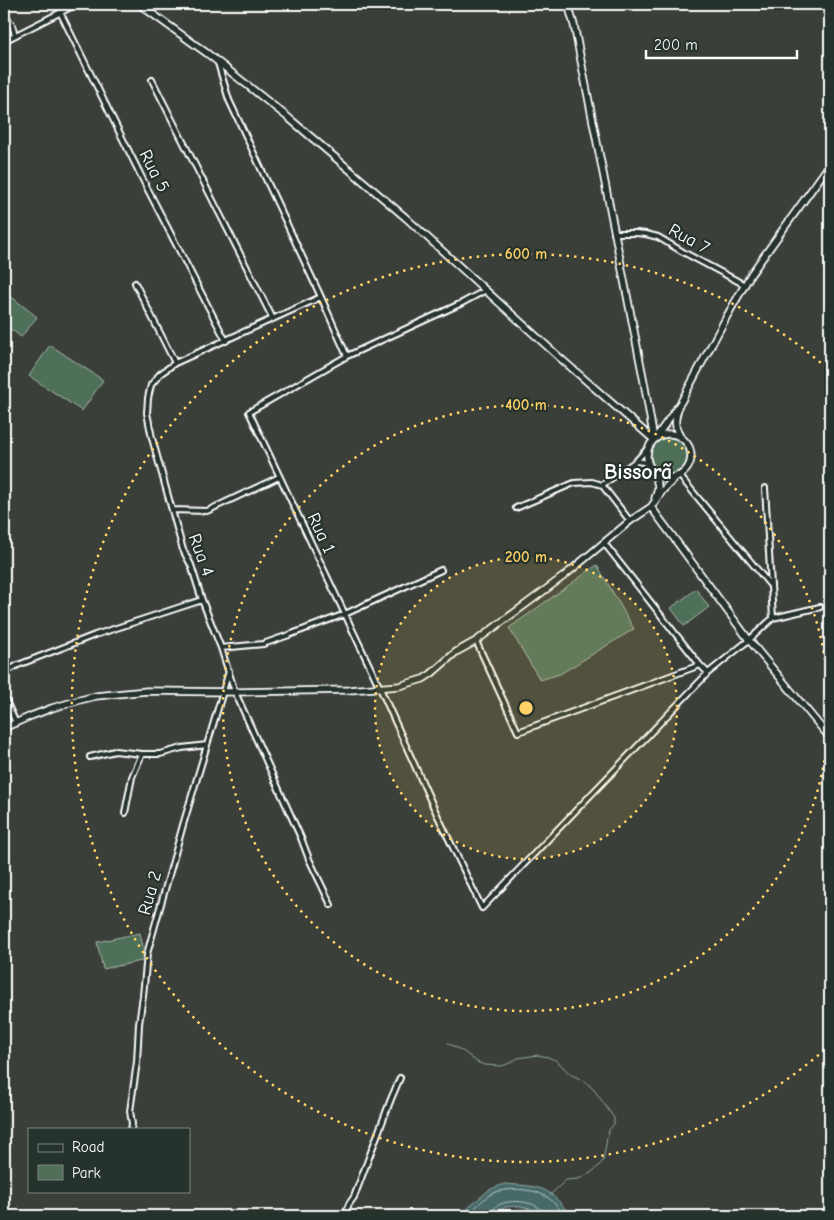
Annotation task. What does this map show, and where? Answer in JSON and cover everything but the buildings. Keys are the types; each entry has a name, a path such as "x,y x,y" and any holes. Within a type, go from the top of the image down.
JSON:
{"street":[{"path":"4,40 77,4"},
{"path":"139,4 218,62 290,119 405,217 558,357 654,440"},
{"path":"568,4 574,24 654,440"},
{"name":"Rua 5","path":"60,12 146,186 226,340"},
{"path":"4,14 12,25 15,35"},
{"path":"218,62 229,100 322,297 347,356"},
{"path":"152,80 273,319"},
{"path":"602,486 636,460 654,440 680,402 745,285 830,164"},
{"name":"Rua 7","path":"614,233 646,234 658,237 745,285"},
{"path":"135,283 175,363"},
{"name":"Rua 1","path":"486,290 347,356 249,412 482,908 708,674"},
{"name":"Rua 4","path":"322,297 175,363 160,374 151,385 147,413 152,438 184,550 236,692 331,905"},
{"path":"4,728 30,716 96,696 148,691 348,690 380,688 423,679 456,652 476,642 564,576 630,521 651,507 663,490 687,467 690,458 689,448 677,431 675,422 680,402"},
{"path":"654,440 666,434 674,434 682,438"},
{"path":"649,447 647,459 658,485 658,490 651,507"},
{"path":"636,460 643,462 664,477 669,478 678,475"},
{"path":"678,475 770,585"},
{"path":"172,510 207,511 279,477"},
{"path":"516,508 574,483 592,482 602,486 630,521"},
{"path":"765,488 772,618"},
{"path":"651,507 749,640 830,738"},
{"path":"604,543 708,674 772,618 820,607"},
{"path":"221,648 263,644 344,614 442,570"},
{"path":"4,673 95,635 202,600"},
{"path":"476,642 518,732 700,665"},
{"name":"Rua 2","path":"131,1128 130,1112 137,1062 146,954 229,671"},
{"path":"4,696 16,723"},
{"path":"90,757 115,751 160,754 182,748 207,745"},
{"path":"125,813 132,777 142,754"},
{"path":"344,1216 354,1197 400,1078"}],"green space":[{"path":"4,291 37,317 21,337 4,324"},
{"path":"50,345 103,380 82,411 29,376"},
{"path":"669,438 682,443 687,456 682,469 669,474 656,469 651,456 656,443"},
{"path":"597,565 634,629 560,674 540,680 509,628"},
{"path":"696,589 709,607 684,626 671,608"},
{"path":"140,933 146,960 103,969 97,942"}],"water":[{"path":"504,1184 544,1190 558,1200 571,1216 542,1216 530,1209 515,1206 506,1207 492,1216 462,1216 471,1205 489,1190"}],"waterway":[{"path":"448,1043 484,1065 502,1066 518,1058 538,1055 557,1061 570,1074 586,1082 595,1091 614,1118 614,1124 609,1130 603,1161 589,1174 578,1179 566,1180 550,1195"}],"district":[{"name":"Bissorã","path":"638,472"}]}
